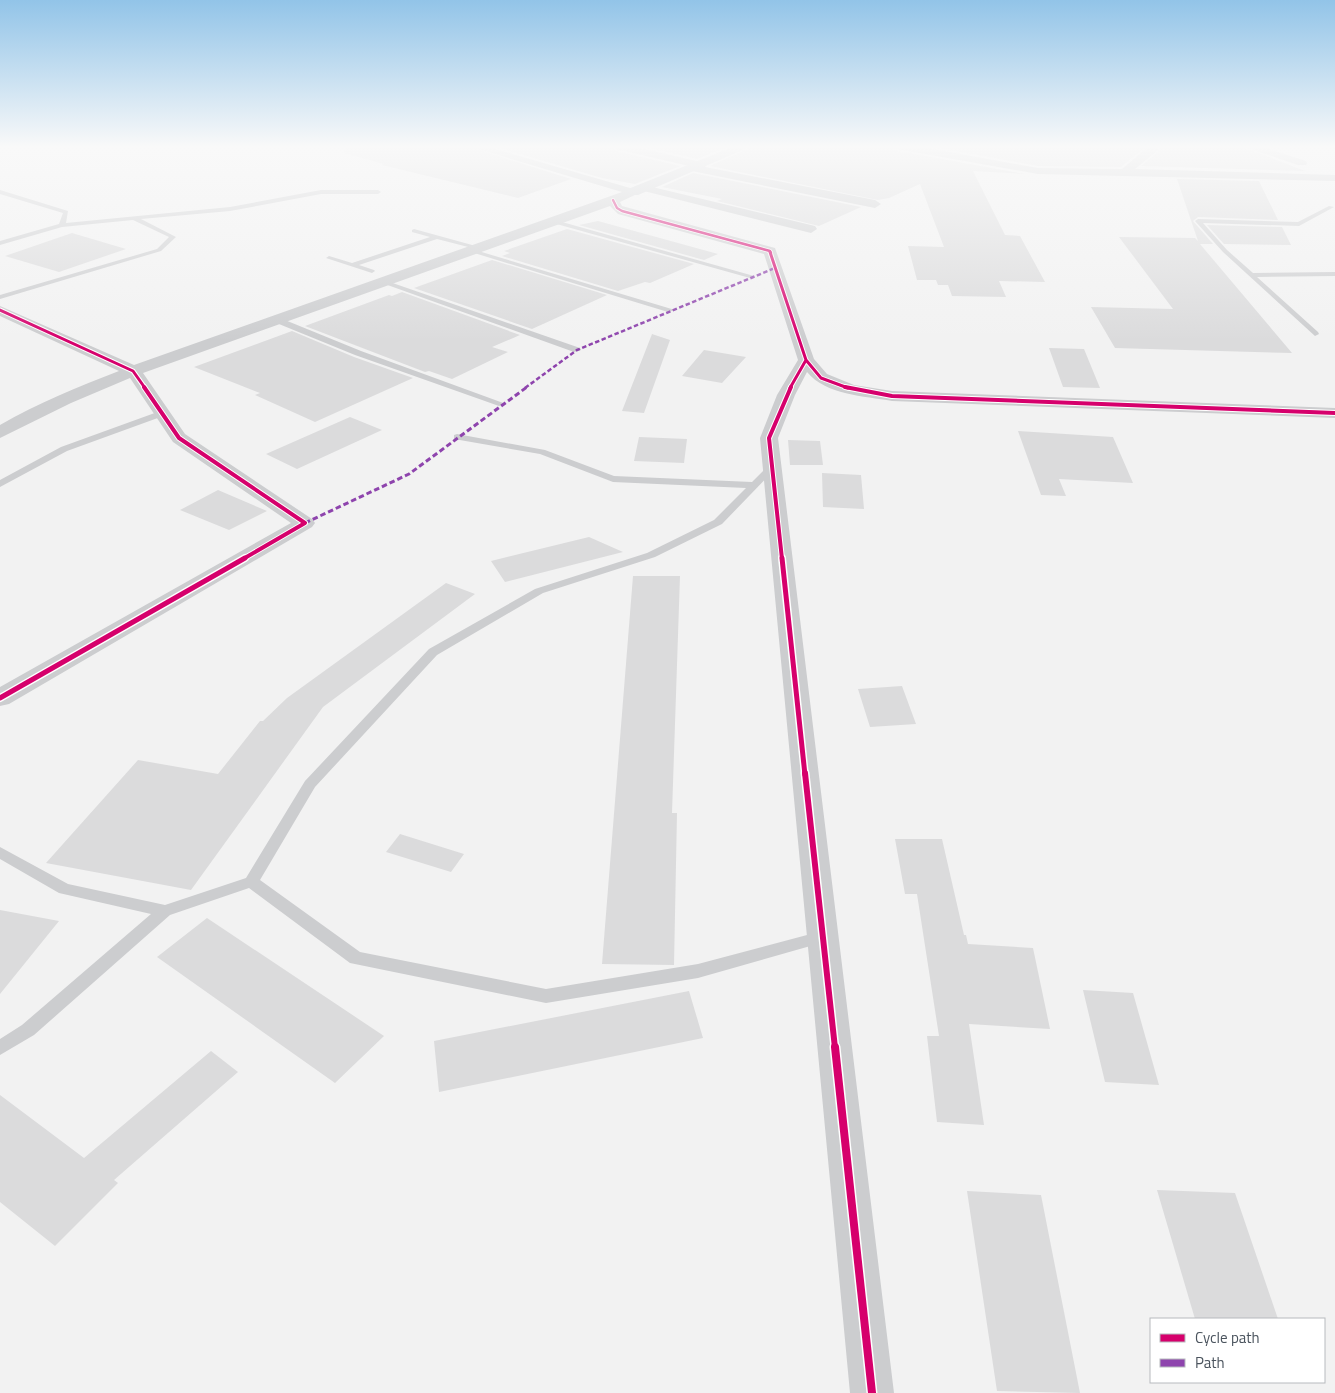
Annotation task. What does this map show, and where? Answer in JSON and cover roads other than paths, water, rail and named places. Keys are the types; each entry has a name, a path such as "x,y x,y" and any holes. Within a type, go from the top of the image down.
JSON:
{"street":[{"path":"0,433 65,398 133,371 585,211"},
{"path":"635,211 770,251 806,360 821,378 850,389 892,396 1335,413"},
{"path":"731,211 811,229"},
{"path":"0,310 133,371 179,438 305,523 4,692"},
{"path":"806,360 786,395 769,438 763,476 823,937 872,1393"}],"lane":[{"path":"62,225 66,212 63,211"},
{"path":"0,243 62,225 208,211"},
{"path":"1315,334 1225,251 1198,221 1298,224 1323,211"},
{"path":"0,298 159,250 173,237 132,218"},
{"path":"555,222 752,278"},
{"path":"414,231 436,236 671,310"},
{"path":"352,265 436,236"},
{"path":"329,258 372,271"},
{"path":"1252,275 1335,274"},
{"path":"384,282 578,350"},
{"path":"277,320 358,353 502,404"},
{"path":"0,484 64,449 163,413"},
{"path":"457,437 542,452 613,479 763,476"},
{"path":"0,1048 28,1030 165,911 251,882 310,784 433,652 539,591 651,555 718,522 763,476"},
{"path":"0,852 64,889 165,911"},
{"path":"251,882 356,958 546,996 698,972 823,937"}]}
